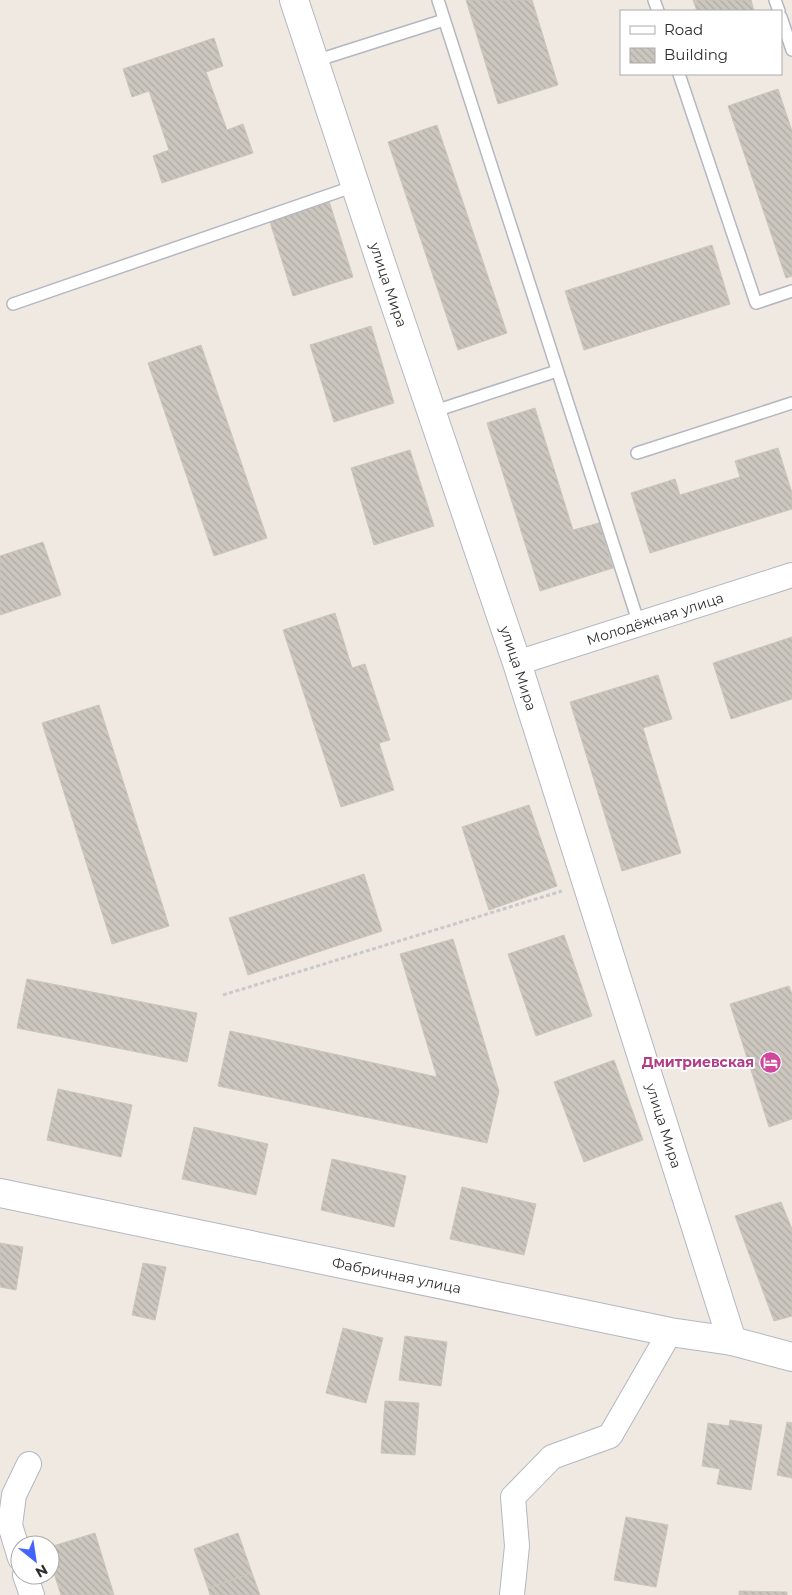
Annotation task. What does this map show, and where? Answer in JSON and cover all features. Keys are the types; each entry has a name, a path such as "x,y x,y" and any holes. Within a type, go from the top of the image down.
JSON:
{"street":[{"name":"улица Мира","path":"294,0 517,663 732,1341"},
{"name":"Молодёжная улица","path":"517,663 792,575"},
{"name":"Фабричная улица","path":"0,1193 670,1332 732,1341 792,1357"},
{"path":"512,1595 517,1546 513,1497 552,1457 610,1436 670,1332"},
{"path":"10,1535 14,1495 29,1464"}],"lane":[{"path":"438,0 639,624"},
{"path":"314,62 444,20"},
{"path":"782,22 787,45"},
{"path":"683,75 756,303 792,291"},
{"path":"13,304 355,186"},
{"path":"432,412 557,371"},
{"path":"637,452 792,403"}],"path":[{"path":"223,995 566,890"}],"building":[{"path":"466,0 532,0 558,85 498,104"},
{"path":"693,0 751,0 754,10 697,10"},
{"path":"214,38 223,66 206,72 227,130 243,124 253,153 162,183 153,156 169,150 149,91 132,97 123,69"},
{"path":"778,89 792,131 792,276 786,278 728,106"},
{"path":"437,125 507,333 458,350 388,142"},
{"path":"329,201 353,277 293,296 269,219"},
{"path":"712,245 730,304 584,350 565,291"},
{"path":"371,326 394,403 334,422 310,345"},
{"path":"201,345 267,538 214,556 148,363"},
{"path":"535,408 573,530 599,523 613,568 540,591 487,423"},
{"path":"778,448 792,493 792,509 650,553 631,493 675,479 680,495 740,477 735,461"},
{"path":"410,450 434,526 374,545 351,468"},
{"path":"43,542 61,595 0,615 0,556"},
{"path":"335,613 352,668 365,664 390,740 379,743 394,790 341,807 283,630"},
{"path":"792,637 792,699 731,719 713,663"},
{"path":"658,675 672,719 643,728 681,853 622,871 570,702"},
{"path":"99,705 169,926 112,944 42,723"},
{"path":"529,805 557,886 489,910 462,827"},
{"path":"364,874 382,931 248,975 229,918"},
{"path":"564,935 592,1016 536,1036 508,954"},
{"path":"453,939 499,1091 487,1143 218,1086 230,1031 437,1077 400,954"},
{"path":"27,979 197,1013 187,1062 17,1028"},
{"name":"Дмитриевская","path":"789,986 792,994 792,1119 769,1127 730,1004"},
{"path":"614,1060 643,1140 584,1162 554,1082"},
{"path":"58,1089 132,1105 121,1157 47,1140"},
{"path":"194,1127 268,1144 256,1195 182,1179"},
{"path":"332,1159 406,1176 394,1227 321,1210"},
{"path":"462,1187 536,1204 524,1255 450,1239"},
{"path":"781,1202 792,1229 792,1316 774,1321 735,1216"},
{"path":"0,1243 23,1247 16,1290 0,1287"},
{"path":"143,1263 166,1267 155,1320 132,1315"},
{"path":"343,1328 383,1338 366,1403 326,1393"},
{"path":"405,1336 447,1342 441,1386 399,1380"},
{"path":"385,1401 419,1403 415,1455 381,1453"},
{"path":"730,1420 762,1425 751,1490 717,1484 720,1469 702,1466 708,1423 729,1426"},
{"path":"787,1422 792,1423 792,1478 777,1475"},
{"path":"626,1517 668,1525 656,1587 614,1580"},
{"path":"95,1533 114,1595 61,1595 58,1585 60,1585 60,1544"},
{"path":"238,1533 252,1573 208,1588 194,1549"},
{"path":"252,1573 260,1595 210,1595 208,1588"},
{"path":"739,1591 787,1592 787,1595 739,1595"}],"place":[{"name":"Дмитриевская","path":"770,1062"}]}
